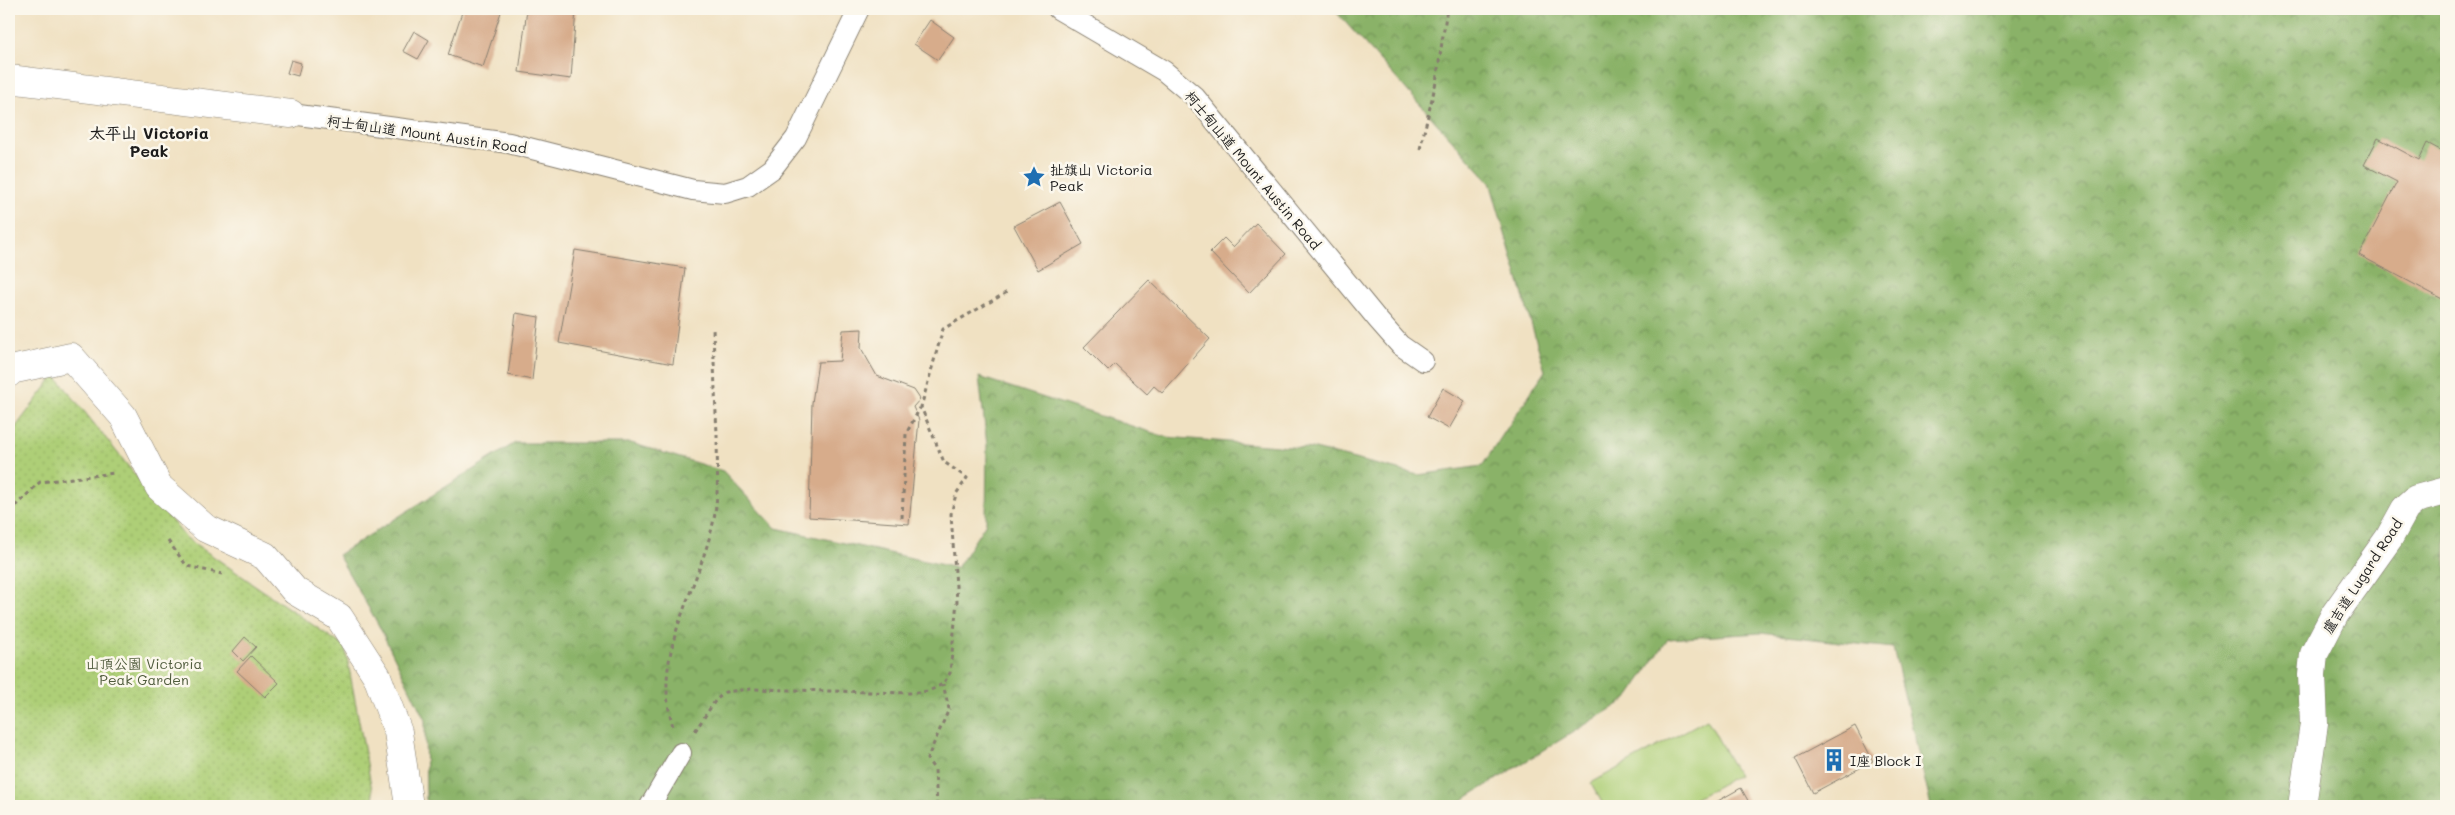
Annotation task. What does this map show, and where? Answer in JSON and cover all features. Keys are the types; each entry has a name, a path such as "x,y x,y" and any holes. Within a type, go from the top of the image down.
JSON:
{"street":[{"name":"柯士甸山道 Mount Austin Road","path":"9,79 291,114"},
{"path":"9,373 11,370 71,357 123,416 159,487 205,528 265,556 295,591 339,617 377,676 381,686 398,732 409,806"},
{"name":"盧吉道 Lugard Road","path":"2302,806 2314,724 2312,675 2314,654 2335,614 2389,538 2405,509 2416,500 2446,491"}],"lane":[{"name":"柯士甸山道 Mount Austin Road","path":"291,114 509,143 692,190 725,193 748,186 772,169 796,138 859,9"},
{"name":"柯士甸山道 Mount Austin Road","path":"1058,9 1164,71 1195,97 1378,320 1400,345 1423,362"},
{"path":"650,806 681,753"}],"path":[{"path":"1420,149 1436,82 1447,9"},
{"path":"902,518 906,434 920,407 943,329 1009,291"},
{"path":"667,708 669,651 709,538 715,512 718,475 713,326"},
{"path":"681,753 715,701 725,692 750,689 910,693 929,691 943,684 950,672 957,601 951,514 956,494 967,478 944,462 920,407"},
{"path":"9,512 40,482 115,473 121,481"},
{"path":"163,535 188,566 224,574"},
{"path":"937,806 935,770 927,759 949,709 943,684"}],"green space":[{"path":"1328,9 2446,9 2446,806 1931,806 1893,648 1760,633 1668,639 1627,699 1453,806 434,806 426,800 425,720 378,624 338,555 515,443 631,443 723,471 776,528 957,568 986,523 987,445 979,377 1166,437 1315,449 1418,475 1482,466 1545,371 1490,182 1337,13"},
{"name":"山頂公園 Victoria Peak Garden","path":"55,375 185,537 345,647 375,806 9,806 9,436"},
{"path":"1707,719 1738,775 1682,806 1604,806 1591,783"}],"building":[{"path":"463,9 502,9 483,67 448,55"},
{"path":"527,9 576,9 571,79 519,72"},
{"path":"930,20 954,37 938,60 914,44"},
{"path":"414,31 429,40 418,59 403,51"},
{"path":"291,60 301,63 298,76 287,73"},
{"path":"2378,138 2419,160 2427,143 2446,153 2446,301 2359,255 2397,182 2364,165"},
{"path":"1060,202 1083,244 1038,270 1014,226"},
{"path":"1256,223 1286,254 1249,293 1210,252 1224,238 1233,247"},
{"path":"575,250 685,268 673,364 559,343"},
{"path":"1149,280 1210,339 1162,393 1154,386 1147,394 1115,364 1108,371 1084,347"},
{"path":"516,313 539,317 532,380 508,375"},
{"path":"862,329 861,348 877,376 914,390 920,399 913,407 919,420 909,524 809,517 812,403 818,362 840,361 843,330"},
{"path":"1443,388 1465,401 1449,429 1427,417"},
{"path":"245,637 256,647 243,661 233,651"},
{"path":"251,656 279,683 265,697 237,671"},
{"name":"I座 Block I","path":"1855,726 1873,761 1813,793 1795,758"},
{"path":"1741,788 1751,806 1709,806"}],"place":[{"name":"扯旗山 Victoria Peak","path":"1034,177"},
{"name":"I座 Block I","path":"1834,760"}],"district":[{"name":"太平山 Victoria Peak","path":"149,141"}]}
